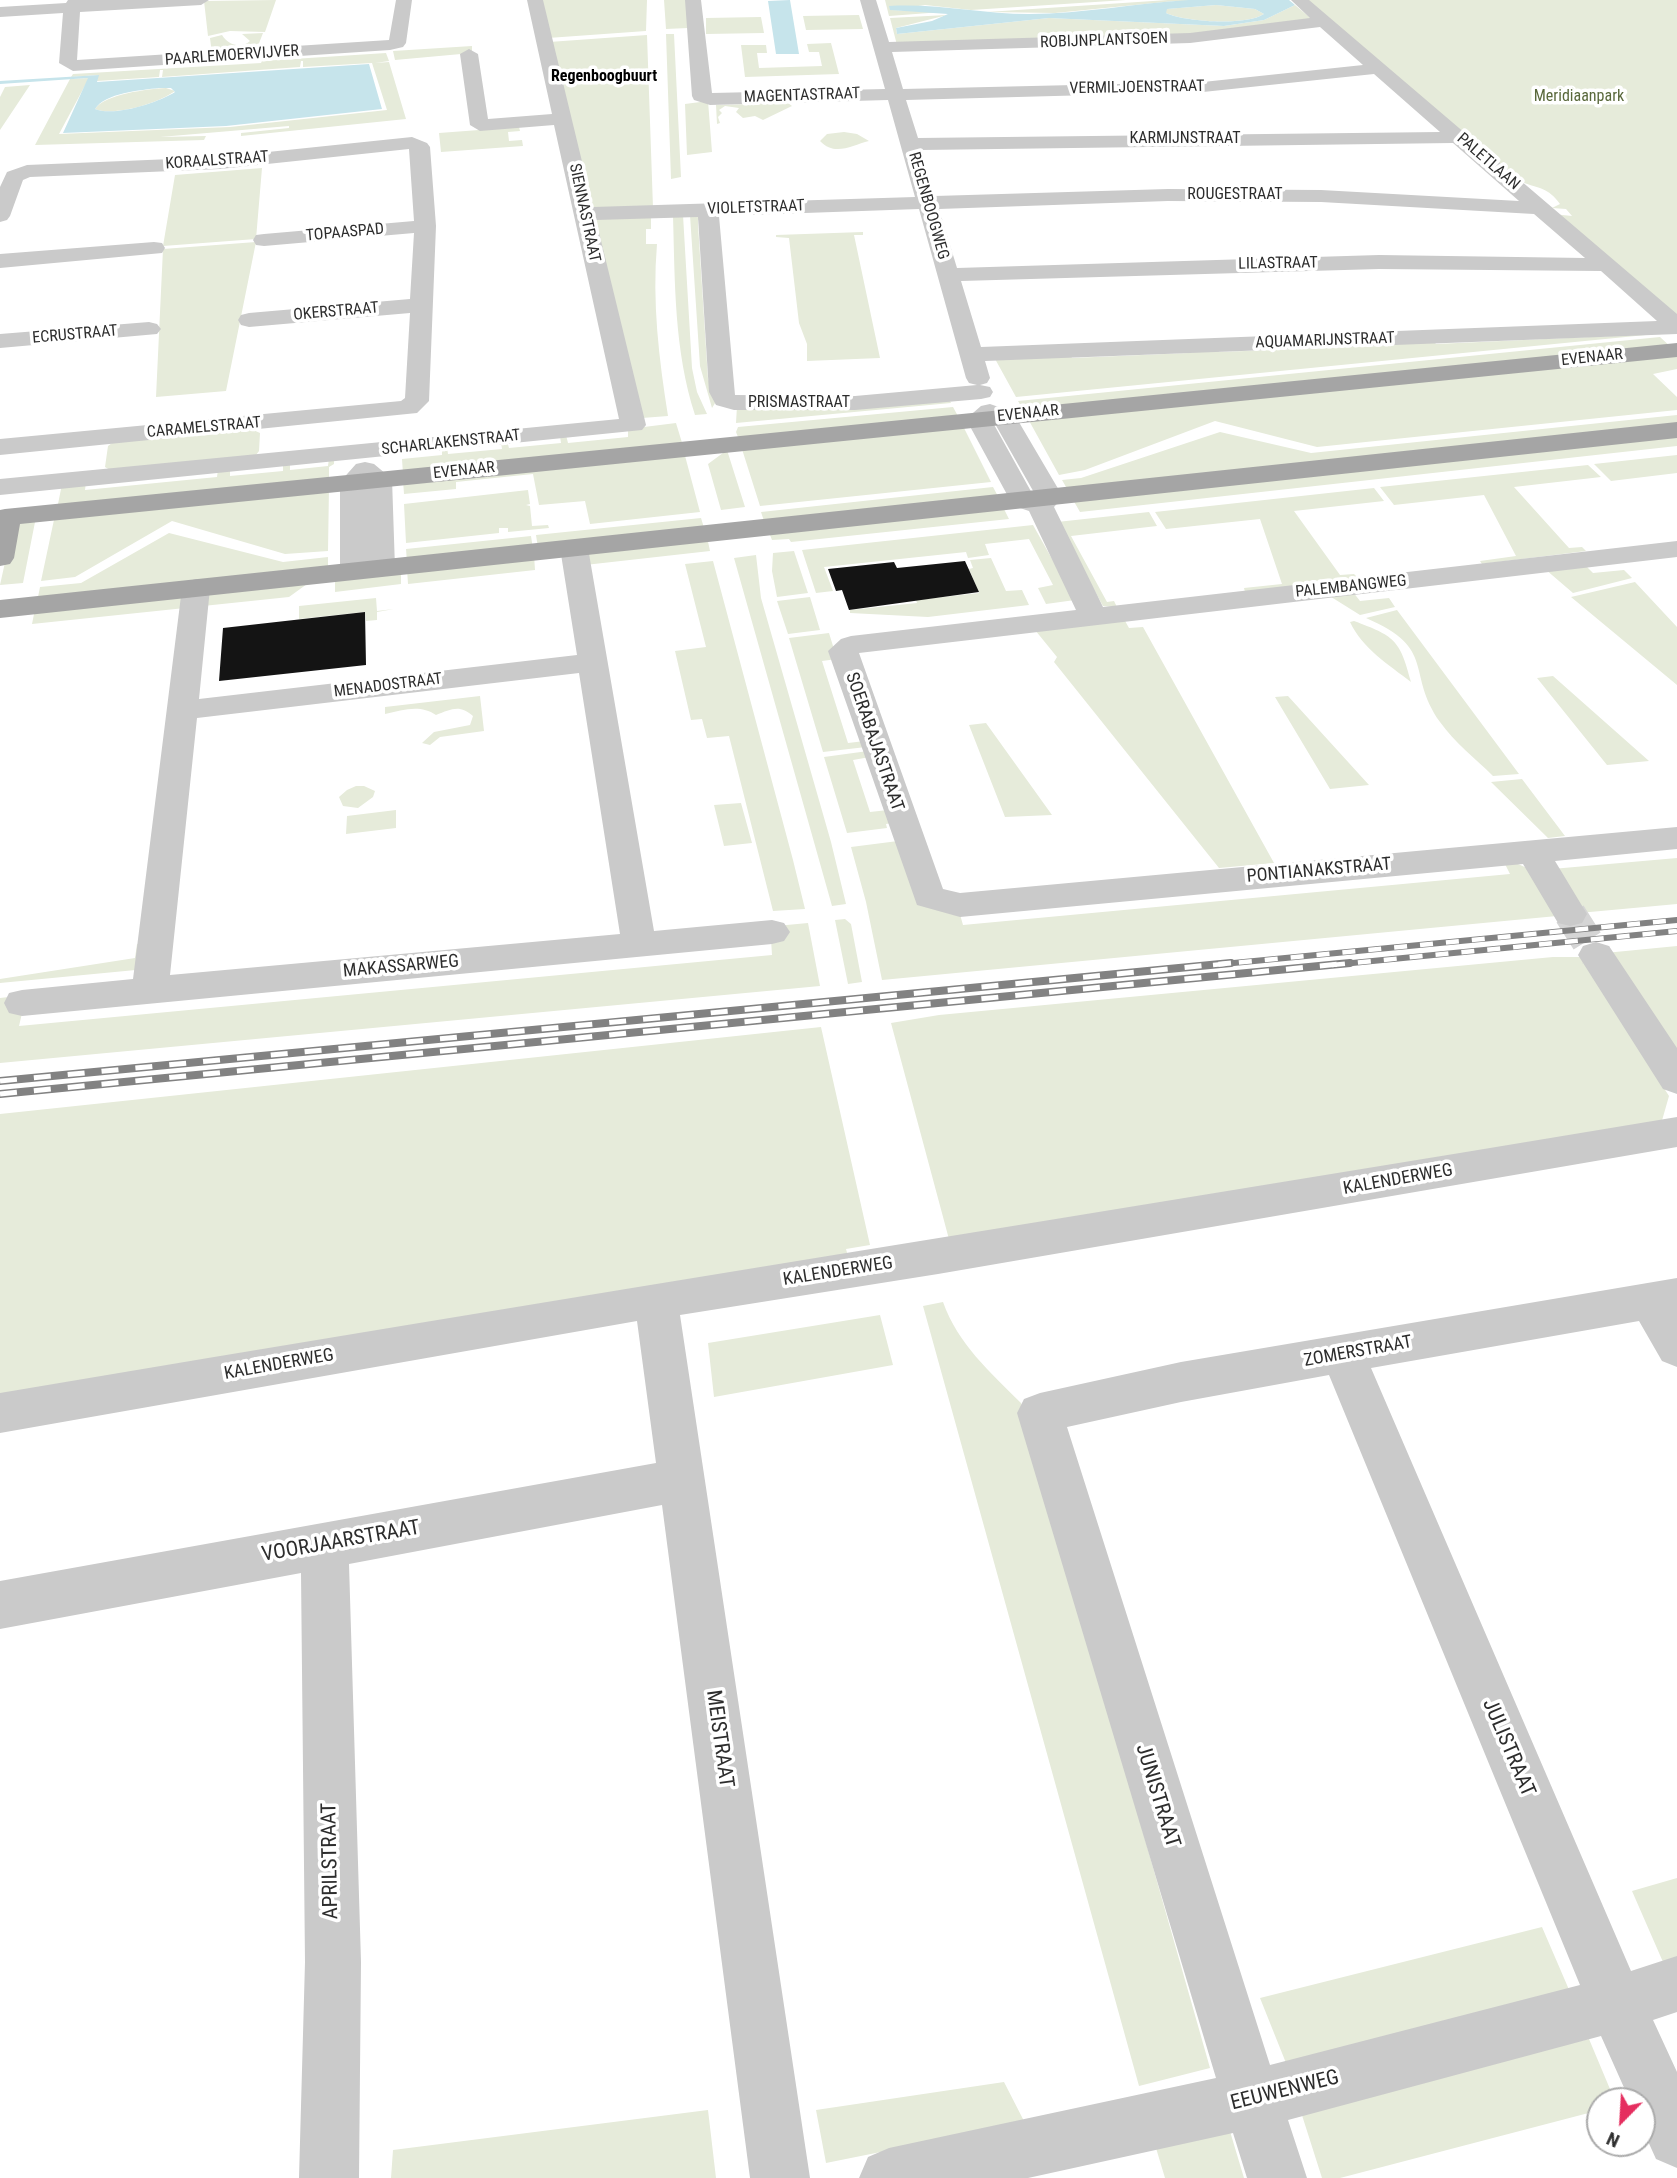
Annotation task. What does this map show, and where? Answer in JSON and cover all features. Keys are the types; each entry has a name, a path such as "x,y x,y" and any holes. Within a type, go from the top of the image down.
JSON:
{"main road":[{"name":"EVENAAR","path":"0,558 7,530 2,517 365,471 988,410 1677,350"},
{"path":"0,608 1038,501 1677,430"}],"street":[{"path":"0,12 74,4 201,0"},
{"name":"PAARLEMOERVIJVER","path":"74,4 68,62 73,66 85,66 397,43 404,0"},
{"name":"SIENNASTRAAT","path":"535,0 633,425"},
{"name":"MAGENTASTRAAT","path":"694,0 701,96 710,99 895,93"},
{"name":"REGENBOOGWEG","path":"868,0 988,410 1038,501 1093,615"},
{"name":"PALETLAAN","path":"1299,0 1677,326"},
{"name":"ROBIJNPLANTSOEN","path":"882,47 1190,38 1325,21"},
{"path":"469,54 480,125 563,119"},
{"name":"VERMILJOENSTRAAT","path":"895,93 1203,87 1378,68"},
{"name":"KARMIJNSTRAAT","path":"910,144 1125,139 1459,137"},
{"name":"KORAALSTRAAT","path":"0,216 14,176 27,171 220,163 412,143 420,147 425,226"},
{"name":"ROUGESTRAAT","path":"927,202 1253,195 1542,208"},
{"name":"VIOLETSTRAAT","path":"585,214 927,202"},
{"name":"PRISMASTRAAT","path":"708,210 721,391 725,400 734,403 855,403 988,410"},
{"path":"423,305 425,226"},
{"name":"TOPAASPAD","path":"264,240 425,226"},
{"path":"0,261 154,248"},
{"name":"LILASTRAAT","path":"947,275 1366,262 1609,265"},
{"name":"OKERSTRAAT","path":"249,320 423,305"},
{"name":"CARAMELSTRAAT","path":"0,447 408,408 418,401 423,305"},
{"name":"AQUAMARIJNSTRAAT","path":"972,354 1677,326"},
{"name":"ECRUSTRAAT","path":"0,341 149,329"},
{"path":"269,460 271,421"},
{"name":"SCHARLAKENSTRAAT","path":"0,487 269,460 365,471 633,425"},
{"path":"92,478 99,438"},
{"path":"365,471 368,570"},
{"path":"574,548 639,945"},
{"name":"PALEMBANGWEG","path":"1025,624 1677,549"},
{"path":"162,990 151,979 196,588"},
{"name":"SOERABAJASTRAAT","path":"960,905 929,897 843,651 851,645 1025,624"},
{"name":"MENADOSTRAAT","path":"183,710 593,662"},
{"name":"PONTIANAKSTRAAT","path":"960,905 1677,838"},
{"path":"1533,852 1570,914"},
{"name":"MAKASSARWEG","path":"22,1003 772,932"},
{"path":"1596,955 1677,1079"},
{"name":"KALENDERWEG","path":"0,1413 656,1300 938,1257 1677,1132"},
{"path":"1664,1299 1677,1348"},
{"name":"ZOMERSTRAAT","path":"1040,1413 1181,1382 1664,1299"},
{"name":"MEISTRAAT","path":"656,1300 780,2178"},
{"name":"JULISTRAAT","path":"1343,1355 1616,2004 1677,2138"},
{"name":"JUNISTRAAT","path":"1040,1413 1277,2178"},
{"name":"VOORJAARSTRAAT","path":"0,1605 683,1480"},
{"name":"APRILSTRAAT","path":"325,1545 333,1962 329,2178"},
{"name":"EEUWENWEG","path":"889,2178 1251,2100 1616,2004 1677,1984"}],"green space":[{"path":"276,0 265,32 230,31 208,36 204,1"},
{"path":"541,0 647,0 646,31 548,38"},
{"path":"664,0 687,0 688,28 666,29"},
{"path":"885,0 1126,0 971,10 925,5 891,10 942,12 889,16"},
{"path":"1168,0 1285,0 1175,1 1055,13 987,12"},
{"name":"Meridiaanpark","path":"1302,0 1677,0 1677,318 1553,214 1572,216 1566,209 1552,208 1560,204 1551,194 1509,174 1468,135 1461,135"},
{"path":"1216,5 1255,9 1264,14 1243,20 1215,21 1187,19 1166,13 1166,9"},
{"path":"1295,5 1314,21 1207,35 897,45 890,18 947,15 896,28 897,34 1049,18 1224,26 1264,20"},
{"path":"859,15 863,29 806,30 803,16"},
{"path":"761,17 764,33 706,34 706,18"},
{"path":"263,33 256,51 212,54 210,38 222,35 228,41 239,45 250,41 242,34"},
{"path":"666,34 674,34 681,177 671,179"},
{"path":"647,35 653,208 589,211 549,42"},
{"path":"831,43 839,74 745,77 741,45 766,45 767,53 757,53 759,68 822,66 819,52 809,52 807,44"},
{"path":"472,46 472,53 395,60 393,51"},
{"path":"386,53 389,61 375,63 389,62 406,119 241,136 241,133 289,126 160,137 206,136 204,140 35,145 70,79 89,78 59,134 230,127 387,110 372,63 303,67 301,61 300,67 162,77 163,70 160,70 159,77 97,81 98,75 71,77 73,74"},
{"path":"30,85 0,130 0,97 5,87"},
{"path":"166,88 175,91 147,104 124,110 95,109 117,96"},
{"path":"708,101 712,152 687,155 685,104"},
{"path":"788,103 792,106 763,120 755,116 743,118 736,112 739,108 725,106 719,110 722,113 718,117 720,123 717,124 716,105"},
{"path":"519,127 520,131 508,132 509,141 522,140 523,146 441,152 439,133"},
{"path":"827,134 857,134 869,141 838,149 826,146 820,141"},
{"path":"262,168 256,239 163,246 175,175"},
{"path":"683,215 692,368 697,392 707,414 695,415 679,341 673,216"},
{"path":"690,215 703,215 703,219 698,220 698,225 708,379 717,400 712,408 700,366"},
{"path":"651,216 651,229 646,229 646,244 657,244 657,330 668,416 642,418 636,416 596,218"},
{"path":"863,232 863,235 854,235 880,358 807,361 807,344 799,323 789,238 776,235"},
{"path":"256,242 226,391 156,397 163,249"},
{"path":"1656,334 1016,397 994,357 1070,354 1072,358 1189,353 1217,348 1219,352 1378,346 1433,340 1436,344"},
{"path":"1660,337 1672,348 1025,413 1018,401"},
{"path":"1677,353 1677,369 1653,374 1677,397 1677,410 1317,447 1215,421 1085,470 1059,475 1027,417"},
{"path":"949,399 951,403 736,423 737,406 744,409 866,408"},
{"path":"953,407 959,418 738,437 736,432 738,427"},
{"path":"1677,415 1677,428 1069,492 1062,480 1081,478 1220,432 1311,453"},
{"path":"676,423 683,446 403,474 402,459 442,455 442,447 447,447 448,454 502,449 501,442 507,441 509,448 561,443 560,436 566,435 568,443 628,437 628,429"},
{"path":"962,424 991,482 760,506 741,446"},
{"path":"251,429 260,433 259,451 256,455 110,470 105,467 108,446 112,443"},
{"path":"1677,433 1677,446 1080,512 1072,498"},
{"path":"727,450 745,507 721,510 708,464"},
{"path":"684,452 700,512 590,524 585,501 539,505 533,474 456,482 456,489 404,494 403,480"},
{"path":"1677,455 1677,473 1611,481 1594,464"},
{"path":"329,458 334,458 334,464 329,467 329,482 57,509 62,484 86,482 85,490 217,477 218,469 230,468 230,476 283,471 283,463 290,462 290,470 328,466"},
{"path":"1588,465 1601,477 1514,487 1569,548 1582,547 1586,551 1482,564 1480,561 1516,556 1484,495 1394,505 1380,487"},
{"path":"329,487 328,551 285,554 172,521 75,577 41,581 55,515"},
{"path":"993,487 1000,500 765,524 761,512"},
{"path":"1374,488 1384,501 1294,511 1340,575 1354,574 1358,578 1245,592 1244,588 1282,584 1260,519 1166,529 1155,512"},
{"path":"528,490 530,504 526,505 530,506 532,526 548,525 549,528 508,532 508,528 499,528 499,533 406,543 404,504"},
{"path":"1002,505 1009,519 791,542 789,539 772,540 768,530"},
{"path":"1149,512 1157,526 1071,536 1107,602 1114,601 1117,607 1103,606 1057,522"},
{"path":"36,517 23,583 0,585 13,526"},
{"path":"701,518 705,531 538,548 536,535"},
{"path":"1033,525 1075,600 1046,604 1038,588 1053,585 1029,539 985,544 989,555 968,558 966,552 824,567 833,591 816,593 802,550"},
{"path":"169,533 283,562 328,557 328,571 37,602 40,587 81,583"},
{"path":"531,536 533,549 407,562 406,549"},
{"path":"707,537 710,551 585,565 588,553"},
{"path":"794,551 808,593 777,597 772,571 773,553"},
{"path":"534,555 535,570 408,584 407,569"},
{"path":"756,555 761,598 831,842 846,904 832,906 734,558"},
{"path":"991,558 1006,591 1022,590 1029,605 928,617 850,613 850,610 979,593 969,569 973,568 970,560"},
{"path":"713,561 805,909 773,911 729,736 707,738 702,719 691,720 675,651 706,647 685,564"},
{"path":"1585,565 1593,573 1624,570 1632,578 1573,593 1545,569"},
{"path":"401,570 401,584 335,592 335,577"},
{"path":"314,579 289,597 203,606 209,594"},
{"path":"1635,582 1677,627 1677,685 1571,597"},
{"path":"1353,592 1360,601 1389,598 1395,607 1360,615 1328,595"},
{"path":"182,596 185,608 32,624 35,609"},
{"path":"810,597 820,630 788,634 777,601"},
{"path":"376,598 377,611 394,609 377,612 377,620 366,621 365,612 299,619 299,606"},
{"path":"1397,610 1519,774 1493,776 1440,722 1424,689 1412,651 1388,629 1366,618"},
{"path":"1124,619 1129,628 1143,627 1274,863 1219,868 1054,662 1057,657 1035,630"},
{"path":"1354,621 1393,641 1403,656 1411,682 1369,648 1350,622"},
{"path":"829,633 837,659 822,661 848,743 865,741 866,747 823,752 789,638"},
{"path":"1553,676 1649,761 1607,765 1537,678"},
{"path":"480,696 484,731 440,737 430,745 422,743 434,732 470,725 473,716 460,709 436,715 418,709 385,714 385,707"},
{"path":"1288,696 1369,785 1330,789 1275,697"},
{"path":"986,723 1052,815 1005,817 969,725"},
{"path":"868,751 870,757 853,760 870,812 888,810 892,823 886,824 887,828 847,833 824,757"},
{"path":"1522,779 1565,836 1548,838 1491,782"},
{"path":"356,786 375,791 373,797 358,808 343,806 339,797"},
{"path":"741,803 752,843 724,846 714,805"},
{"path":"396,810 396,828 346,834 347,816"},
{"path":"898,841 959,911 963,925 1510,874 1505,864 1518,864 1527,868 1557,916 882,980 866,902 851,847"},
{"path":"1677,858 1677,904 1579,913 1552,869"},
{"path":"845,919 851,924 862,982 848,984 835,920"},
{"path":"808,923 820,986 0,1063 0,998 17,996 23,1009 19,1026 772,955 771,939 776,926"},
{"path":"149,943 146,969 0,983 0,979 135,958 137,944"},
{"path":"1677,946 1677,1066 1605,953"},
{"path":"1553,957 1581,957 1669,1096 1661,1124 950,1243 891,1023 939,1015"},
{"path":"821,1027 870,1245 846,1249 849,1260 0,1400 0,1114"},
{"path":"943,1302 966,1344 1021,1403 1210,2068 1139,2086 923,1306"},
{"path":"880,1315 893,1365 714,1397 708,1343"},
{"path":"1677,1878 1677,1958 1663,1962 1632,1891"},
{"path":"1542,1927 1570,1992 1286,2063 1260,1998"},
{"path":"1589,2039 1609,2087 1586,2087 1586,2114 1340,2178 1322,2178 1300,2109"},
{"path":"1004,2082 1025,2123 826,2163 816,2110"},
{"path":"708,2110 716,2178 391,2178 393,2150"},
{"path":"1229,2128 1244,2178 1165,2178 1156,2148"}],"water":[{"path":"790,0 799,54 776,54 768,1"},
{"path":"1289,0 1295,5 1264,20 1224,26 1049,18 897,34 896,28 932,21 948,14 890,10 889,6 1029,14 1169,1","holes":["1216,5 1255,9 1264,14 1255,18 1230,21 1187,19 1166,13 1167,9"]},
{"path":"369,64 382,109 226,126 63,133 88,78 0,84 0,81 99,75 97,82","holes":["171,88 175,92 135,108 113,111 95,109 107,99 124,93"]}],"building":[{"path":"965,561 979,592 849,610 842,590 836,591 828,569 894,562 897,568"},
{"path":"365,612 366,665 219,681 223,628"}],"tunnel":[{"path":"1570,914 1596,955"}],"railway":[{"path":"1213,965 1677,920"},
{"path":"1332,965 1677,931"},
{"path":"0,1081 1231,963"},
{"path":"0,1094 1350,963"}],"district":[{"name":"Regenboogbuurt","path":"604,77"}]}
